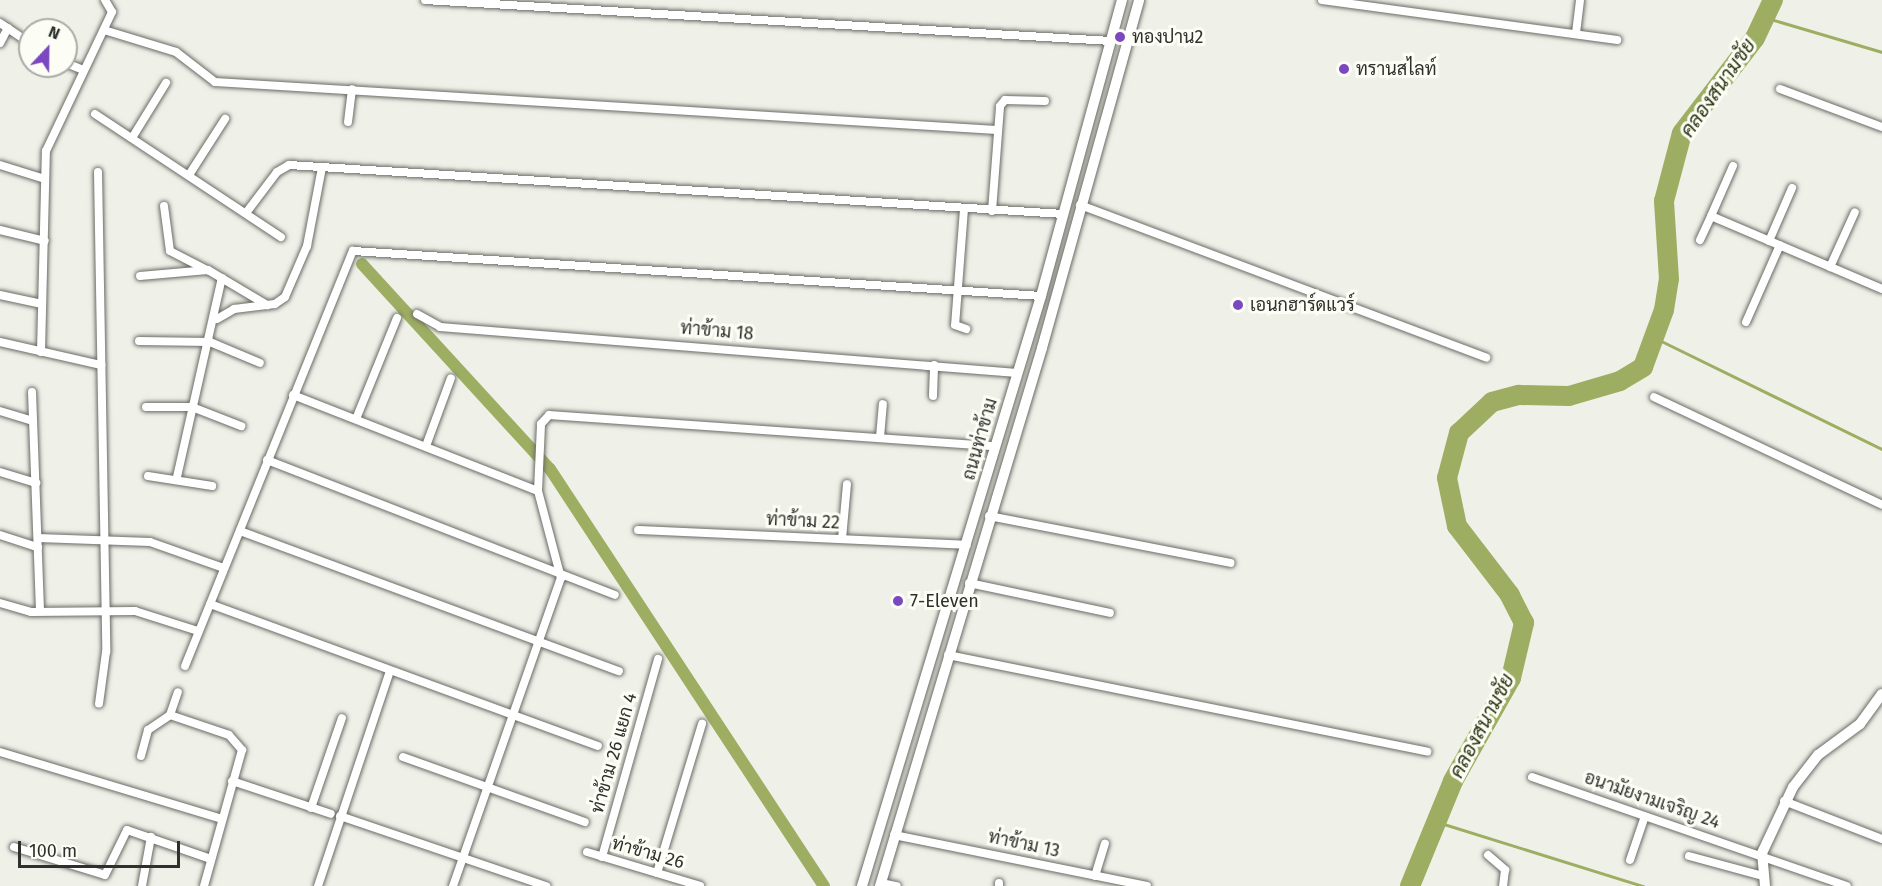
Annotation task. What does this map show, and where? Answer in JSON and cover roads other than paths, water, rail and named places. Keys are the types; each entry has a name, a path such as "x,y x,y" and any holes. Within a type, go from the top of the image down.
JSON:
{"street":[{"path":"41,352 48,141 113,10 105,0"},
{"path":"424,0 1111,40"},
{"name":"ถนนท่าข้าม","path":"862,886 1041,296 1122,0"},
{"name":"ถนนท่าข้าม","path":"880,884 1139,0"},
{"path":"1322,0 1617,40"},
{"path":"1576,33 1580,0"},
{"path":"0,44 4,26 18,35"},
{"path":"104,30 176,52 215,82 997,130"},
{"path":"78,68 83,70"},
{"path":"132,138 166,83"},
{"path":"348,123 352,89"},
{"path":"1780,89 1882,127"},
{"path":"992,211 997,130 1005,100 1045,101"},
{"path":"95,114 281,237"},
{"path":"189,175 225,119"},
{"path":"0,165 45,179"},
{"path":"1700,240 1733,166"},
{"path":"246,213 282,168 322,167 992,211 1063,213"},
{"path":"216,319 234,309 267,305 285,297 308,246 322,167"},
{"path":"98,172 105,608 99,704"},
{"path":"1769,241 1792,188"},
{"path":"1080,205 1486,358"},
{"path":"164,206 170,251 208,270 267,305"},
{"path":"964,209 954,325 966,329"},
{"path":"1830,267 1855,212"},
{"path":"1711,216 1882,289"},
{"path":"0,231 45,241"},
{"path":"1746,322 1780,245"},
{"path":"185,666 338,280 353,251 360,249 956,286 1041,296"},
{"path":"140,276 208,270"},
{"path":"177,477 192,407 216,319 222,278"},
{"path":"0,295 42,304"},
{"name":"ท่าข้าม 18","path":"417,314 440,327 1017,373"},
{"path":"356,419 397,318"},
{"path":"139,341 210,342 260,363"},
{"path":"0,342 101,365"},
{"path":"933,396 934,365"},
{"path":"426,446 451,378"},
{"path":"32,392 40,611"},
{"path":"293,395 538,491"},
{"path":"1654,397 1882,505"},
{"path":"880,437 883,404"},
{"path":"146,407 192,407 241,426"},
{"path":"0,411 33,421"},
{"path":"453,886 541,642 561,578 538,491 541,424 557,413 994,446"},
{"path":"267,460 561,578 615,595"},
{"path":"0,472 36,483"},
{"path":"148,476 177,477 212,486"},
{"path":"842,539 847,484"},
{"path":"989,516 1230,563"},
{"name":"ท่าข้าม 22","path":"638,530 967,545"},
{"path":"240,531 619,671"},
{"path":"0,535 38,542 150,542 224,568"},
{"path":"969,583 1110,613"},
{"path":"0,603 40,611 105,608 198,631"},
{"path":"210,604 598,746"},
{"path":"948,655 1428,752"},
{"name":"ท่าข้าม 26 แยก 4","path":"602,857 658,659"},
{"path":"318,886 335,815 390,671"},
{"path":"141,756 148,730 170,715 178,692"},
{"path":"1689,856 1764,881 1762,854 1784,801 1810,763 1860,724 1882,694"},
{"path":"916,704 932,708"},
{"path":"170,715 238,742 242,750 219,818 208,858 204,886"},
{"path":"311,808 342,718"},
{"path":"657,873 702,724"},
{"path":"0,752 219,818"},
{"path":"403,757 585,822"},
{"name":"อนามัยงามเจริญ 24","path":"1532,777 1762,854 1847,886"},
{"path":"232,781 463,856 546,886"},
{"path":"1784,801 1882,839"},
{"path":"1630,860 1645,816"},
{"path":"14,847 105,875 122,832 151,837 208,858"},
{"name":"ท่าข้าม 13","path":"894,834 1147,886"},
{"path":"142,886 151,837"},
{"path":"1095,876 1105,843"},
{"name":"ท่าข้าม 26","path":"587,852 700,886"},
{"path":"1488,855 1505,870 1503,886"},
{"path":"880,884 897,886"}],"waterway":[{"name":"คลองสนามชัย","path":"1410,886 1453,781 1511,678 1524,623 1510,595 1457,526 1447,478 1459,433 1492,402 1519,395 1569,396 1620,381 1643,367 1664,310 1669,279 1664,201 1682,133 1755,38 1773,0"},
{"path":"1767,18 1882,52"},
{"path":"362,264 550,469 824,886"},
{"path":"1657,339 1882,449"},
{"path":"1434,821 1643,886"}],"place":[{"name":"ทองปาน2","path":"1120,37"},
{"name":"ทรานสไลท์","path":"1344,69"},
{"name":"เอนกฮาร์ดแวร์","path":"1238,305"},
{"name":"7-Eleven","path":"898,601"}]}
